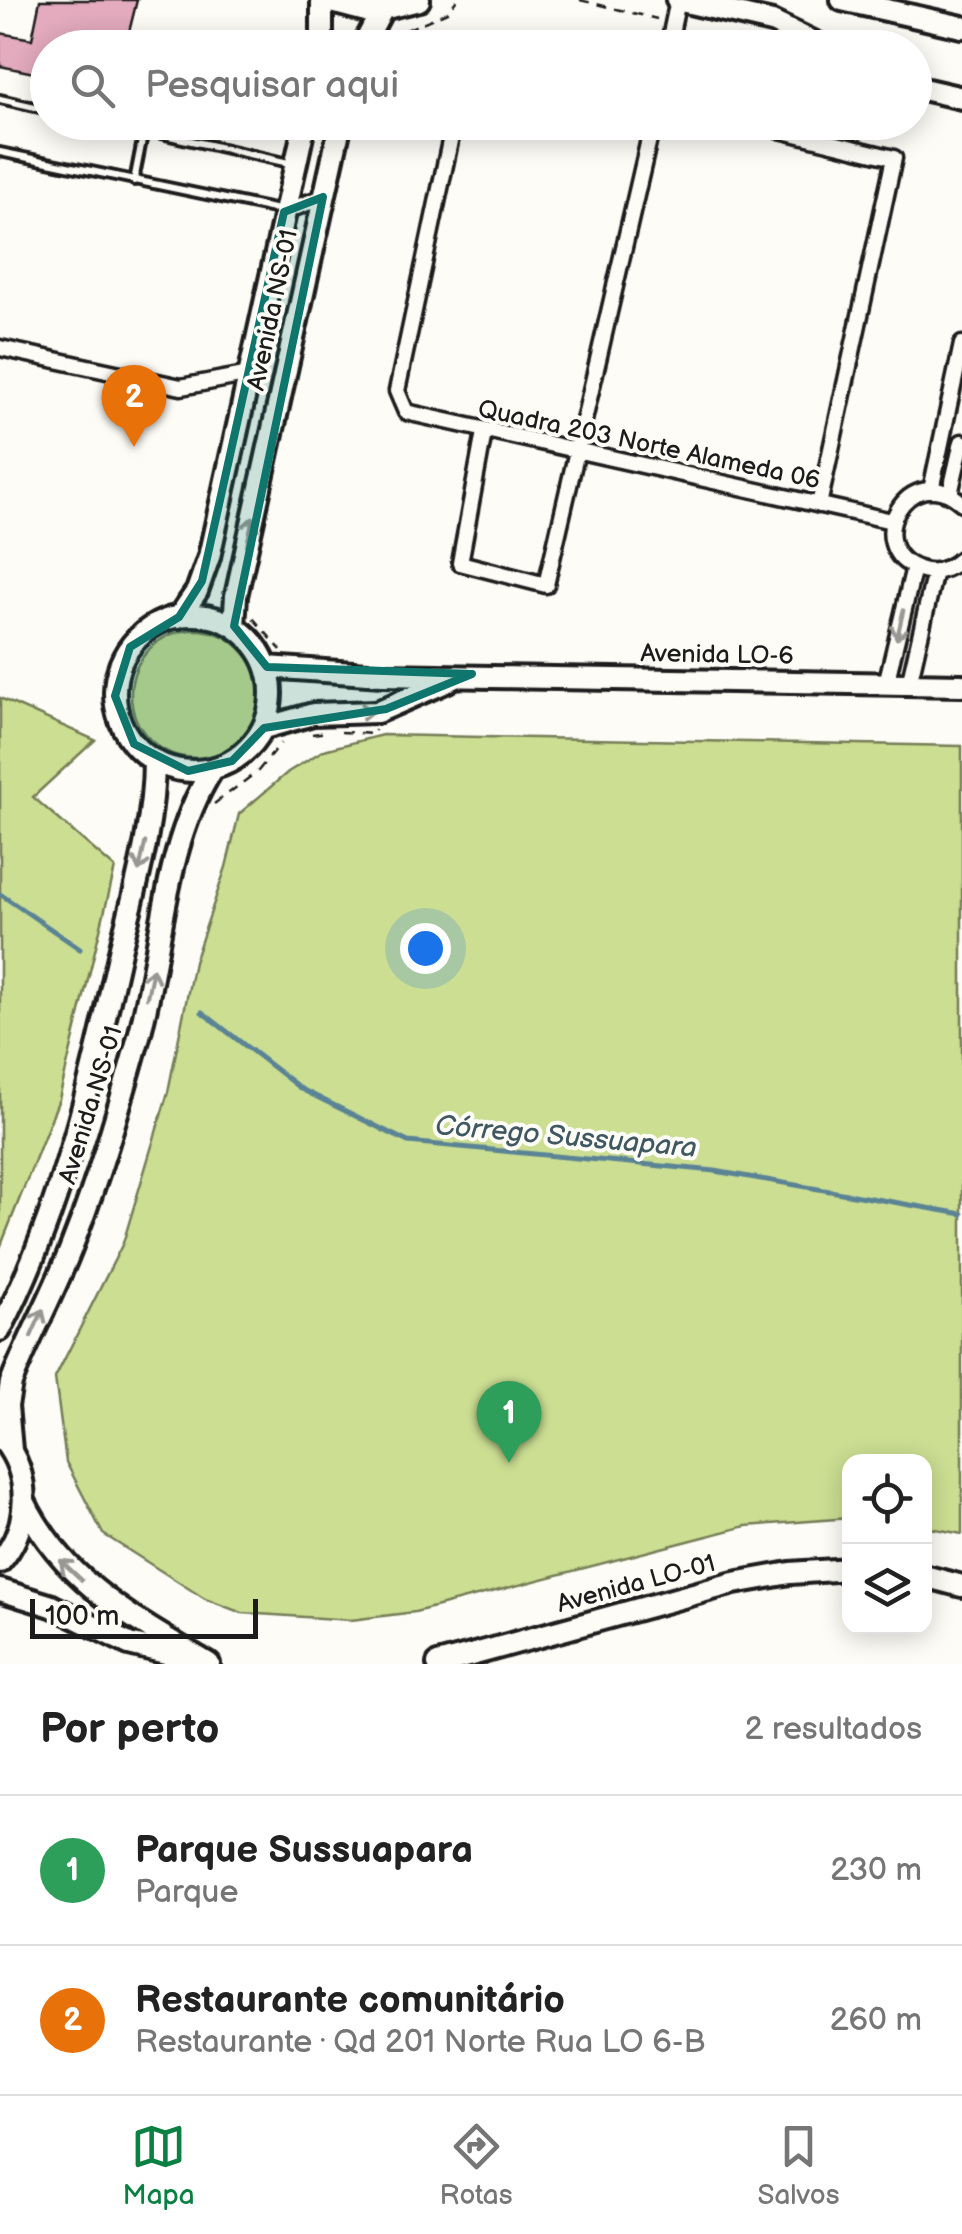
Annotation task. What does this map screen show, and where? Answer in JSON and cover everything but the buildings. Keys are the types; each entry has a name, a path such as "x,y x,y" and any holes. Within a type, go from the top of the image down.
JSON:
{"street":[{"path":"322,30 323,0 353,10 380,12 419,0"},
{"path":"671,30 677,0 772,22 789,30"},
{"path":"842,0 962,27"},
{"path":"374,30 380,12"},
{"path":"932,91 962,98"},
{"name":"Avenida NS-01","path":"179,616 196,591 209,557 301,140"},
{"name":"Avenida NS-01","path":"234,626 236,596 336,140"},
{"name":"Quadra 203 Norte Alameda 06","path":"450,140 398,391 400,406 417,418 892,521"},
{"path":"484,432 459,558 461,566 546,584 649,140"},
{"path":"819,505 894,158 820,140"},
{"path":"284,212 323,197"},
{"path":"931,490 962,344"},
{"path":"0,348 181,387 250,374"},
{"path":"962,442 956,499 931,490 908,498 892,521 896,550 914,567 934,571 962,558"},
{"path":"886,684 914,567"},
{"path":"909,684 934,571"},
{"path":"179,616 214,618 234,626 276,661 264,728 247,750 212,770 188,771 154,760 134,744 120,722 115,696 118,671 130,648 148,630 179,616"},
{"name":"Avenida LO-6","path":"276,661 472,674 962,686"},
{"path":"264,728 313,714 377,712 435,685 472,674"},
{"name":"Avenida NS-01","path":"0,1330 58,1188 91,1080 148,829 154,760"},
{"name":"Avenida NS-01","path":"210,1664 144,1625 82,1580 40,1535 24,1501 21,1474 6,1443 11,1382 72,1245 109,1140 140,1034 182,832 196,796 212,770"},
{"path":"0,1562 20,1527 24,1501"},
{"name":"Avenida LO-01","path":"438,1664 752,1579 842,1570"},
{"path":"932,1578 962,1586"},
{"path":"0,1590 52,1606 129,1644 210,1664"}],"lane":[{"path":"0,111 2,100 30,106"},
{"path":"134,181 142,140"},
{"path":"188,140 295,164"},
{"path":"0,152 284,212"}],"path":[{"path":"403,30 447,12 457,0"},
{"path":"580,0 663,20"},
{"path":"252,608 253,618 276,661"},
{"path":"303,735 374,734 377,712"},
{"path":"209,809 258,772 286,737"}],"highlighted area":[{"path":"323,197 234,626 267,667 472,674 386,709 264,728 232,761 188,771 134,744 115,696 130,647 179,617 202,581 284,212"}],"green space":[{"path":"195,630 220,635 240,649 254,669 259,694 254,719 240,739 220,753 195,758 170,753 150,739 136,719 131,694 136,669 150,649 170,635"},
{"path":"0,698 95,740 33,797 115,868 59,1099 0,1248"},
{"path":"382,735 962,746 962,1534 932,1528 932,1454 842,1454 842,1519 746,1526 415,1612 351,1620 242,1613 205,1599 103,1534 66,1462 55,1378 123,1243 168,1092 194,962 239,814 288,772 324,750"}],"waterway":[{"name":"Córrego Sussuapara","path":"0,894 80,949"},
{"name":"Córrego Sussuapara","path":"202,1012 301,1089 408,1142 715,1171 962,1214"}],"place":[{"name":"Restaurante comunitário","path":"134,447"},
{"name":"Parque Sussuapara","path":"509,1463"}]}
